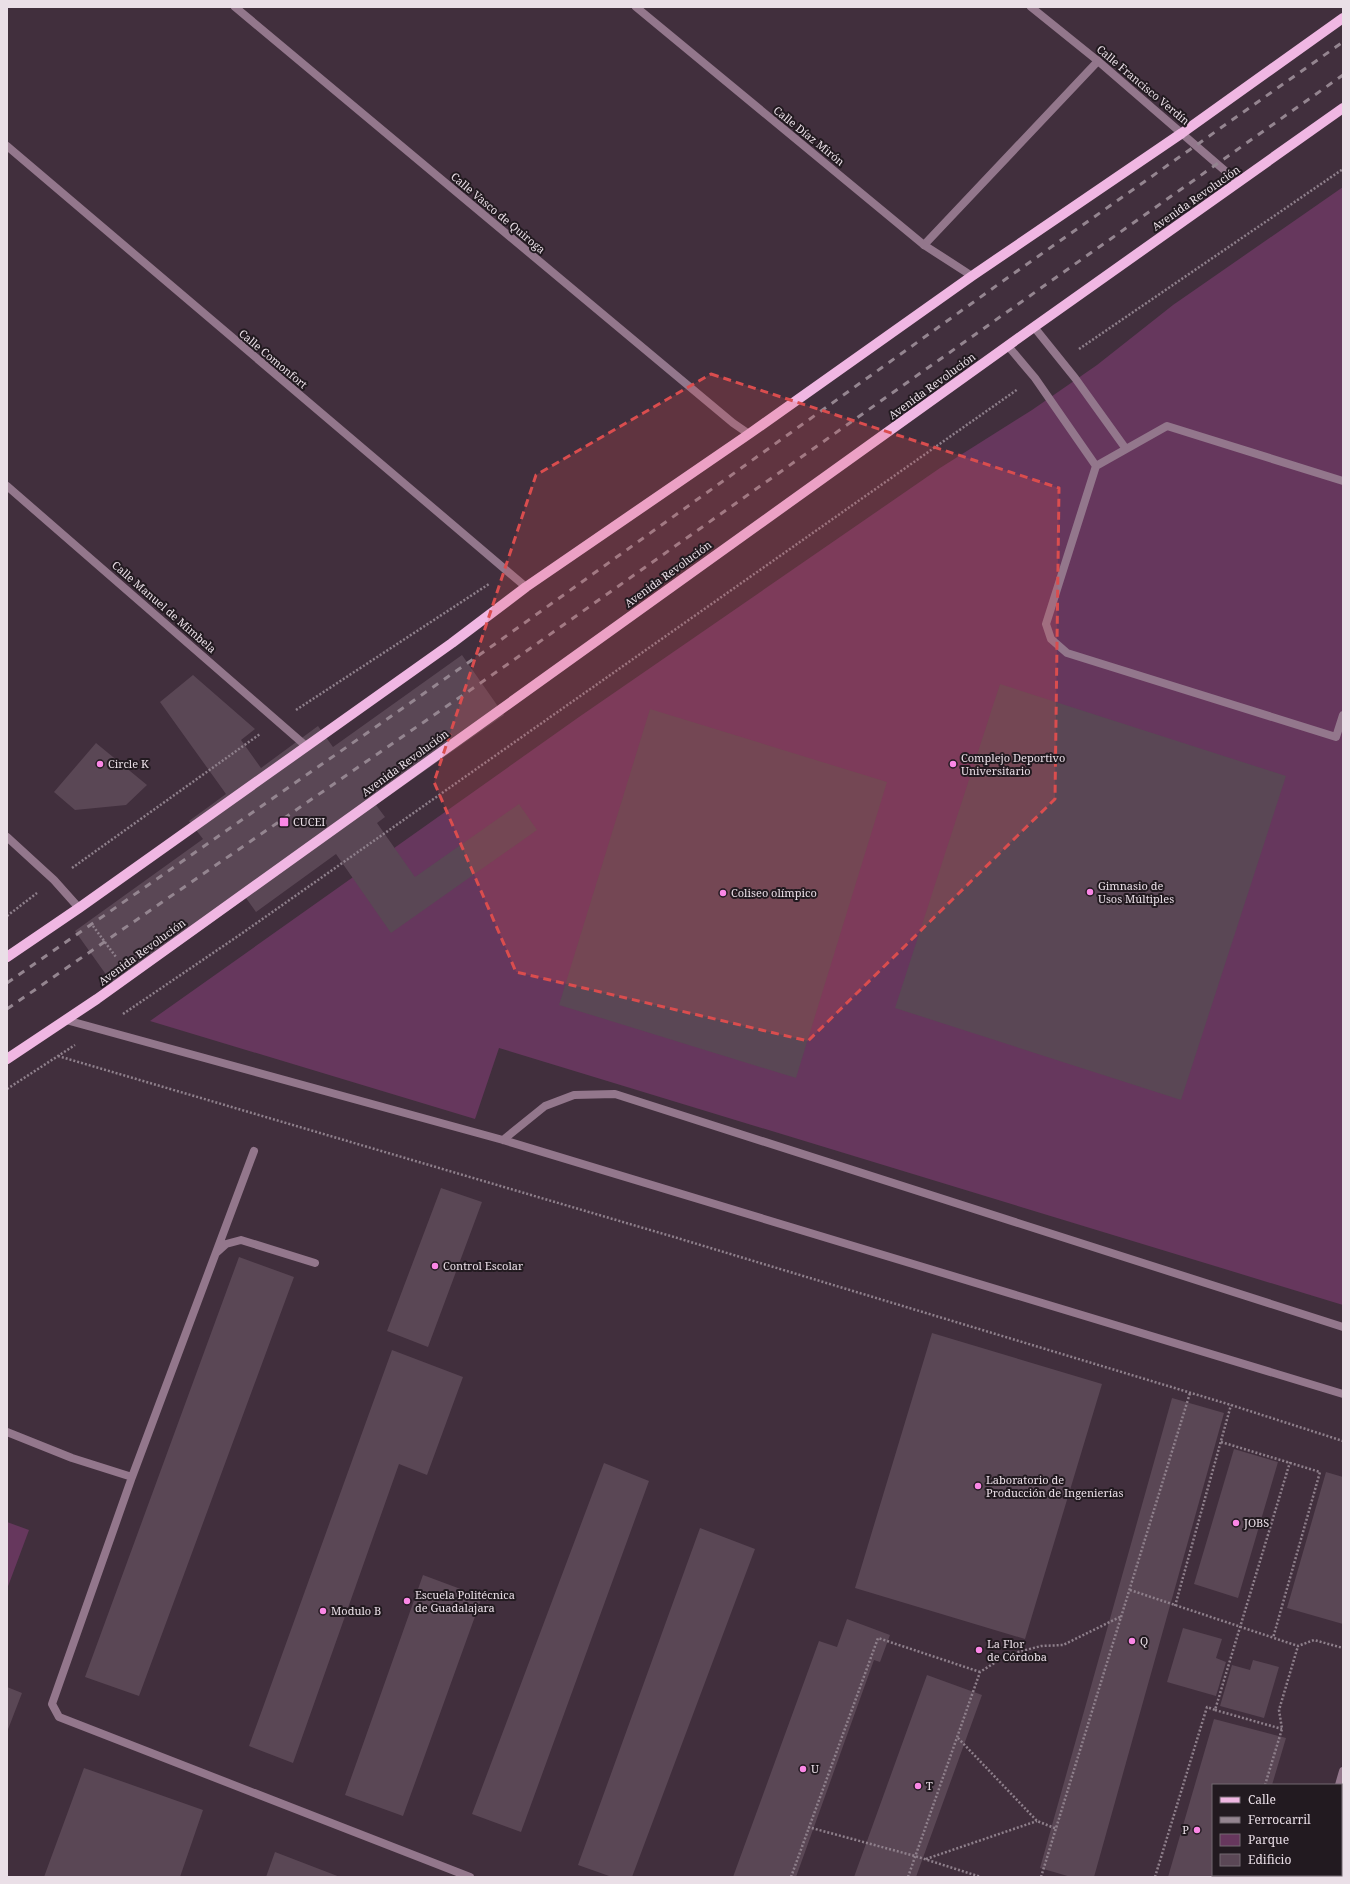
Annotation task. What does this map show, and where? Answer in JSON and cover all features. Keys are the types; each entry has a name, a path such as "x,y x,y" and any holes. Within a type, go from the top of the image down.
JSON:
{"main road":[{"path":"7,957 79,908 452,643 526,587 749,434 972,276 1182,133 1343,18"},
{"name":"Avenida Revolución","path":"7,1058 66,1020 130,975 1034,327 1343,108"}],"street":[{"name":"Calle Vasco de Quiroga","path":"235,7 733,423 749,434"},
{"name":"Calle Díaz Mirón","path":"636,7 924,245 972,276"},
{"name":"Calle Francisco Verdín","path":"1031,7 1098,61 1238,182"},
{"path":"924,245 1098,61"},
{"name":"Calle Comonfort","path":"7,146 526,587"},
{"path":"1034,327 1062,360 1126,449"},
{"path":"1008,346 1035,378 1096,466"},
{"path":"1343,481 1167,426 1096,466 1046,624 1051,639 1067,653 1336,736 1343,715"},
{"name":"Calle Manuel de Mimbela","path":"7,486 306,746"},
{"path":"7,837 54,880 79,908"},
{"path":"66,1020 503,1140 1343,1394"},
{"path":"503,1140 545,1106 574,1095 615,1094 1343,1327"},
{"path":"254,1151 132,1477 52,1704 60,1717 470,1877"},
{"path":"214,1255 226,1244 241,1240 315,1263"},
{"path":"7,1432 72,1458 132,1477"},
{"path":"1339,1784 1343,1771"}],"path":[{"path":"1062,360 1343,169"},
{"path":"7,1089 100,1030 242,934 1035,378"},
{"path":"7,916 54,880 279,721 507,572"},
{"path":"79,908 130,975"},
{"path":"58,1056 674,1237 1231,1405 1343,1441"},
{"path":"1041,1877 1190,1393"},
{"path":"1175,1606 1231,1405"},
{"path":"1221,1442 1320,1472 1273,1638"},
{"path":"1215,1710 1290,1462"},
{"path":"1130,1590 1298,1646 1314,1640 1343,1648"},
{"path":"908,1877 980,1672 1007,1655 1041,1646 1063,1645 1122,1616"},
{"path":"791,1877 878,1638 980,1672"},
{"path":"1265,1784 1282,1729 1279,1710 1298,1646"},
{"path":"1155,1877 1207,1707 1282,1729"},
{"path":"958,1738 1037,1821 1057,1829"},
{"path":"925,1859 1037,1821"},
{"path":"808,1827 915,1856 981,1877"}],"highlighted area":[{"path":"711,374 1059,488 1055,799 808,1041 516,972 434,782 536,475"}],"green space":[{"name":"Complejo Deportivo Universitario","path":"1343,187 1343,1305 499,1048 475,1119 150,1021 579,717 940,468 1032,410 1097,365 1173,305"},
{"path":"7,1522 29,1530 7,1589"}],"building":[{"name":"CUCEI","path":"462,655 504,715 376,805 385,817 377,823 415,877 519,804 537,830 391,933 336,854 256,912 246,898 117,990 75,931 203,839 189,821 226,794 160,702 193,675 255,729 241,740 261,768 318,726 333,747"},
{"name":"Gimnasio de Usos Múltiples","path":"1000,684 1286,776 1181,1100 895,1008"},
{"name":"Coliseo olímpico","path":"650,709 887,782 796,1078 559,1005"},
{"name":"Circle K","path":"96,743 147,785 126,805 75,810 54,792"},
{"name":"Control Escolar","path":"441,1188 482,1202 428,1347 387,1331"},
{"path":"239,1257 294,1277 139,1696 85,1677"},
{"name":"Laboratorio de Producción de Ingenierías","path":"932,1333 1102,1384 1025,1639 855,1588"},
{"name":"Modulo B","path":"392,1350 463,1377 427,1475 399,1464 293,1763 249,1746"},
{"name":"Q","path":"1172,1398 1224,1413 1094,1877 1071,1877 1040,1868"},
{"name":"JOBS","path":"1234,1449 1278,1462 1238,1598 1194,1584"},
{"path":"604,1463 649,1481 521,1832 472,1814"},
{"path":"1326,1472 1343,1477 1343,1624 1287,1608"},
{"path":"700,1528 755,1549 632,1877 612,1877 578,1865"},
{"path":"423,1575 482,1597 403,1816 345,1795"},
{"name":"U","path":"847,1619 890,1635 880,1662 874,1660 796,1877 733,1877 819,1641 837,1647"},
{"path":"1183,1628 1222,1639 1216,1658 1226,1662 1216,1696 1167,1682"},
{"path":"1253,1660 1279,1667 1264,1718 1220,1706 1232,1665 1250,1670"},
{"name":"T","path":"927,1675 982,1695 916,1877 854,1877"},
{"path":"7,1687 22,1693 7,1732"},
{"name":"P","path":"1214,1719 1286,1738 1272,1784 1212,1784 1212,1876 1244,1877 1168,1877"},
{"path":"84,1768 203,1810 180,1877 44,1877"},
{"path":"275,1852 340,1877 266,1877"}],"railway":[{"path":"7,983 495,644 1003,281 1343,42"},
{"path":"7,1009 508,664 1343,75"}],"place":[{"name":"Circle K","path":"100,764"},
{"name":"Complejo Deportivo Universitario","path":"953,764"},
{"name":"CUCEI","path":"284,822"},
{"name":"Gimnasio de Usos Múltiples","path":"1090,892"},
{"name":"Coliseo olímpico","path":"723,893"},
{"name":"Control Escolar","path":"435,1266"},
{"name":"Laboratorio de Producción de Ingenierías","path":"978,1486"},
{"name":"JOBS","path":"1236,1523"},
{"name":"Escuela Politécnica de Guadalajara","path":"407,1601"},
{"name":"Modulo B","path":"323,1611"},
{"name":"Q","path":"1132,1641"},
{"name":"La Flor de Córdoba","path":"979,1650"},
{"name":"U","path":"803,1769"},
{"name":"T","path":"918,1786"},
{"name":"P","path":"1197,1830"}]}
